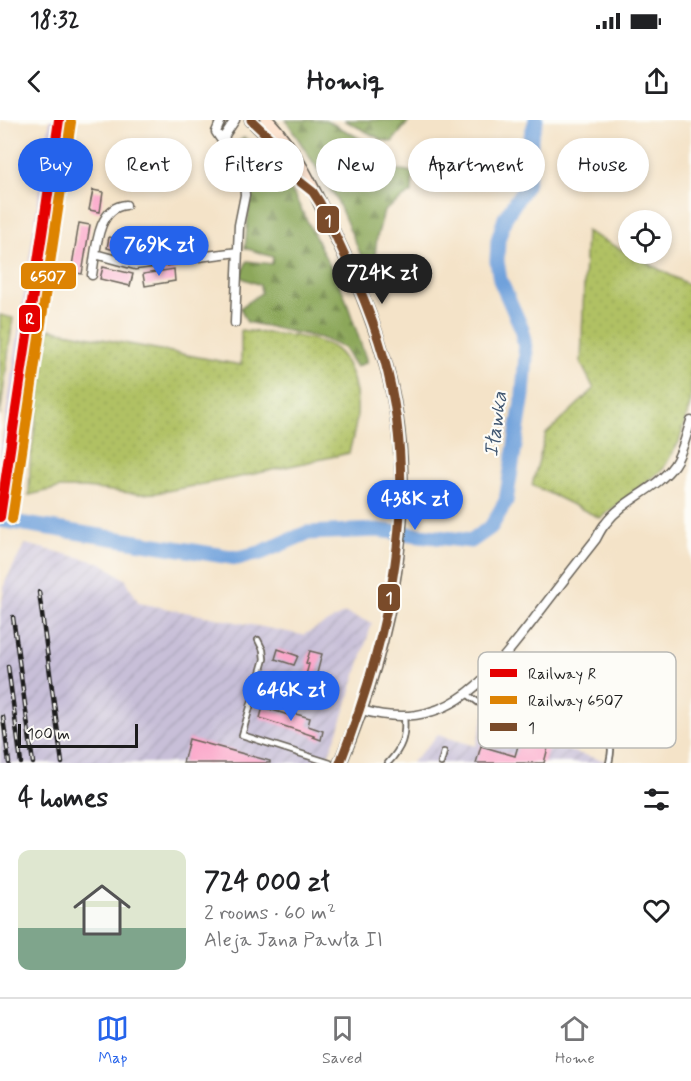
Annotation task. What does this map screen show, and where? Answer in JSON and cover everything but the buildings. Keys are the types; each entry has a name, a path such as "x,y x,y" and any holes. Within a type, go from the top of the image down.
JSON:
{"main road":[{"path":"251,120 270,138"},
{"path":"267,120 283,138"},
{"path":"304,174 315,192 346,258 372,322 388,373 398,435 402,493 395,573 375,666 340,763"}],"street":[{"path":"220,138 216,132 221,120"},
{"path":"225,138 235,120"},
{"path":"235,323 239,225 245,192"},
{"path":"92,275 100,223 119,205 126,205"},
{"path":"95,254 135,265 238,252"},
{"path":"508,652 596,539 606,522 651,488 674,465 680,455 691,421"},
{"path":"361,710 378,715 404,716 439,708 467,694 478,684"}],"lane":[{"path":"304,184 315,192"},
{"path":"258,640 264,659 242,735 330,763"},
{"path":"467,694 478,702"},
{"path":"388,763 403,745 404,716"},
{"path":"609,763 612,748"},
{"path":"441,763 444,752"}],"shaded area":[{"path":"50,120 64,120 61,138 47,138"},
{"path":"39,192 53,192 9,491 6,494 0,493 0,455"},
{"path":"25,544 102,563 126,580 139,603 303,635 345,613 372,623 339,729 325,763 0,763 0,614 5,582"},
{"path":"438,735 476,746 478,738 478,748 559,748 613,763 411,763"}],"green space":[{"path":"286,120 326,120 359,138 316,138 316,167 304,148 304,138 298,138"},
{"path":"344,120 410,120 395,138 378,138"},
{"path":"396,170 408,171 408,192 412,192 384,211 375,256 371,261 365,261 360,253 332,192 396,192"},
{"path":"251,192 292,192 344,294 367,362 356,367 344,348 321,338 247,322 240,308 261,293 260,285 240,277 247,261 272,264 273,257 245,248"},
{"path":"586,231 618,248 618,264 649,264 691,286 691,401 679,442 663,469 600,518 532,485 546,434 594,389 581,363"},
{"path":"0,315 13,318 0,416"},
{"path":"49,329 241,365 241,330 296,336 327,344 342,356 354,383 357,417 349,453 156,493 139,494 85,488 60,488 29,495 30,463"}],"waterway":[{"name":"Iławka","path":"0,520 237,558 260,553 307,533 377,530 471,541 491,527 506,501 523,395 526,355 522,329 500,280 497,261 498,240 505,218 526,185 530,166 531,136 536,120"}],"railway":[{"path":"39,592 62,763"},
{"path":"13,617 33,763"},
{"path":"8,666 21,763"},
{"path":"3,717 9,763"}],"rail line":[{"name":"R","path":"0,517 59,120"},
{"name":"6507","path":"12,519 71,122"}],"transit line":[{"name":"1","path":"251,120 274,142 294,177 313,192 320,203 371,318 384,358 395,409 400,461 400,512 395,563 386,614 373,665 340,763"}]}
